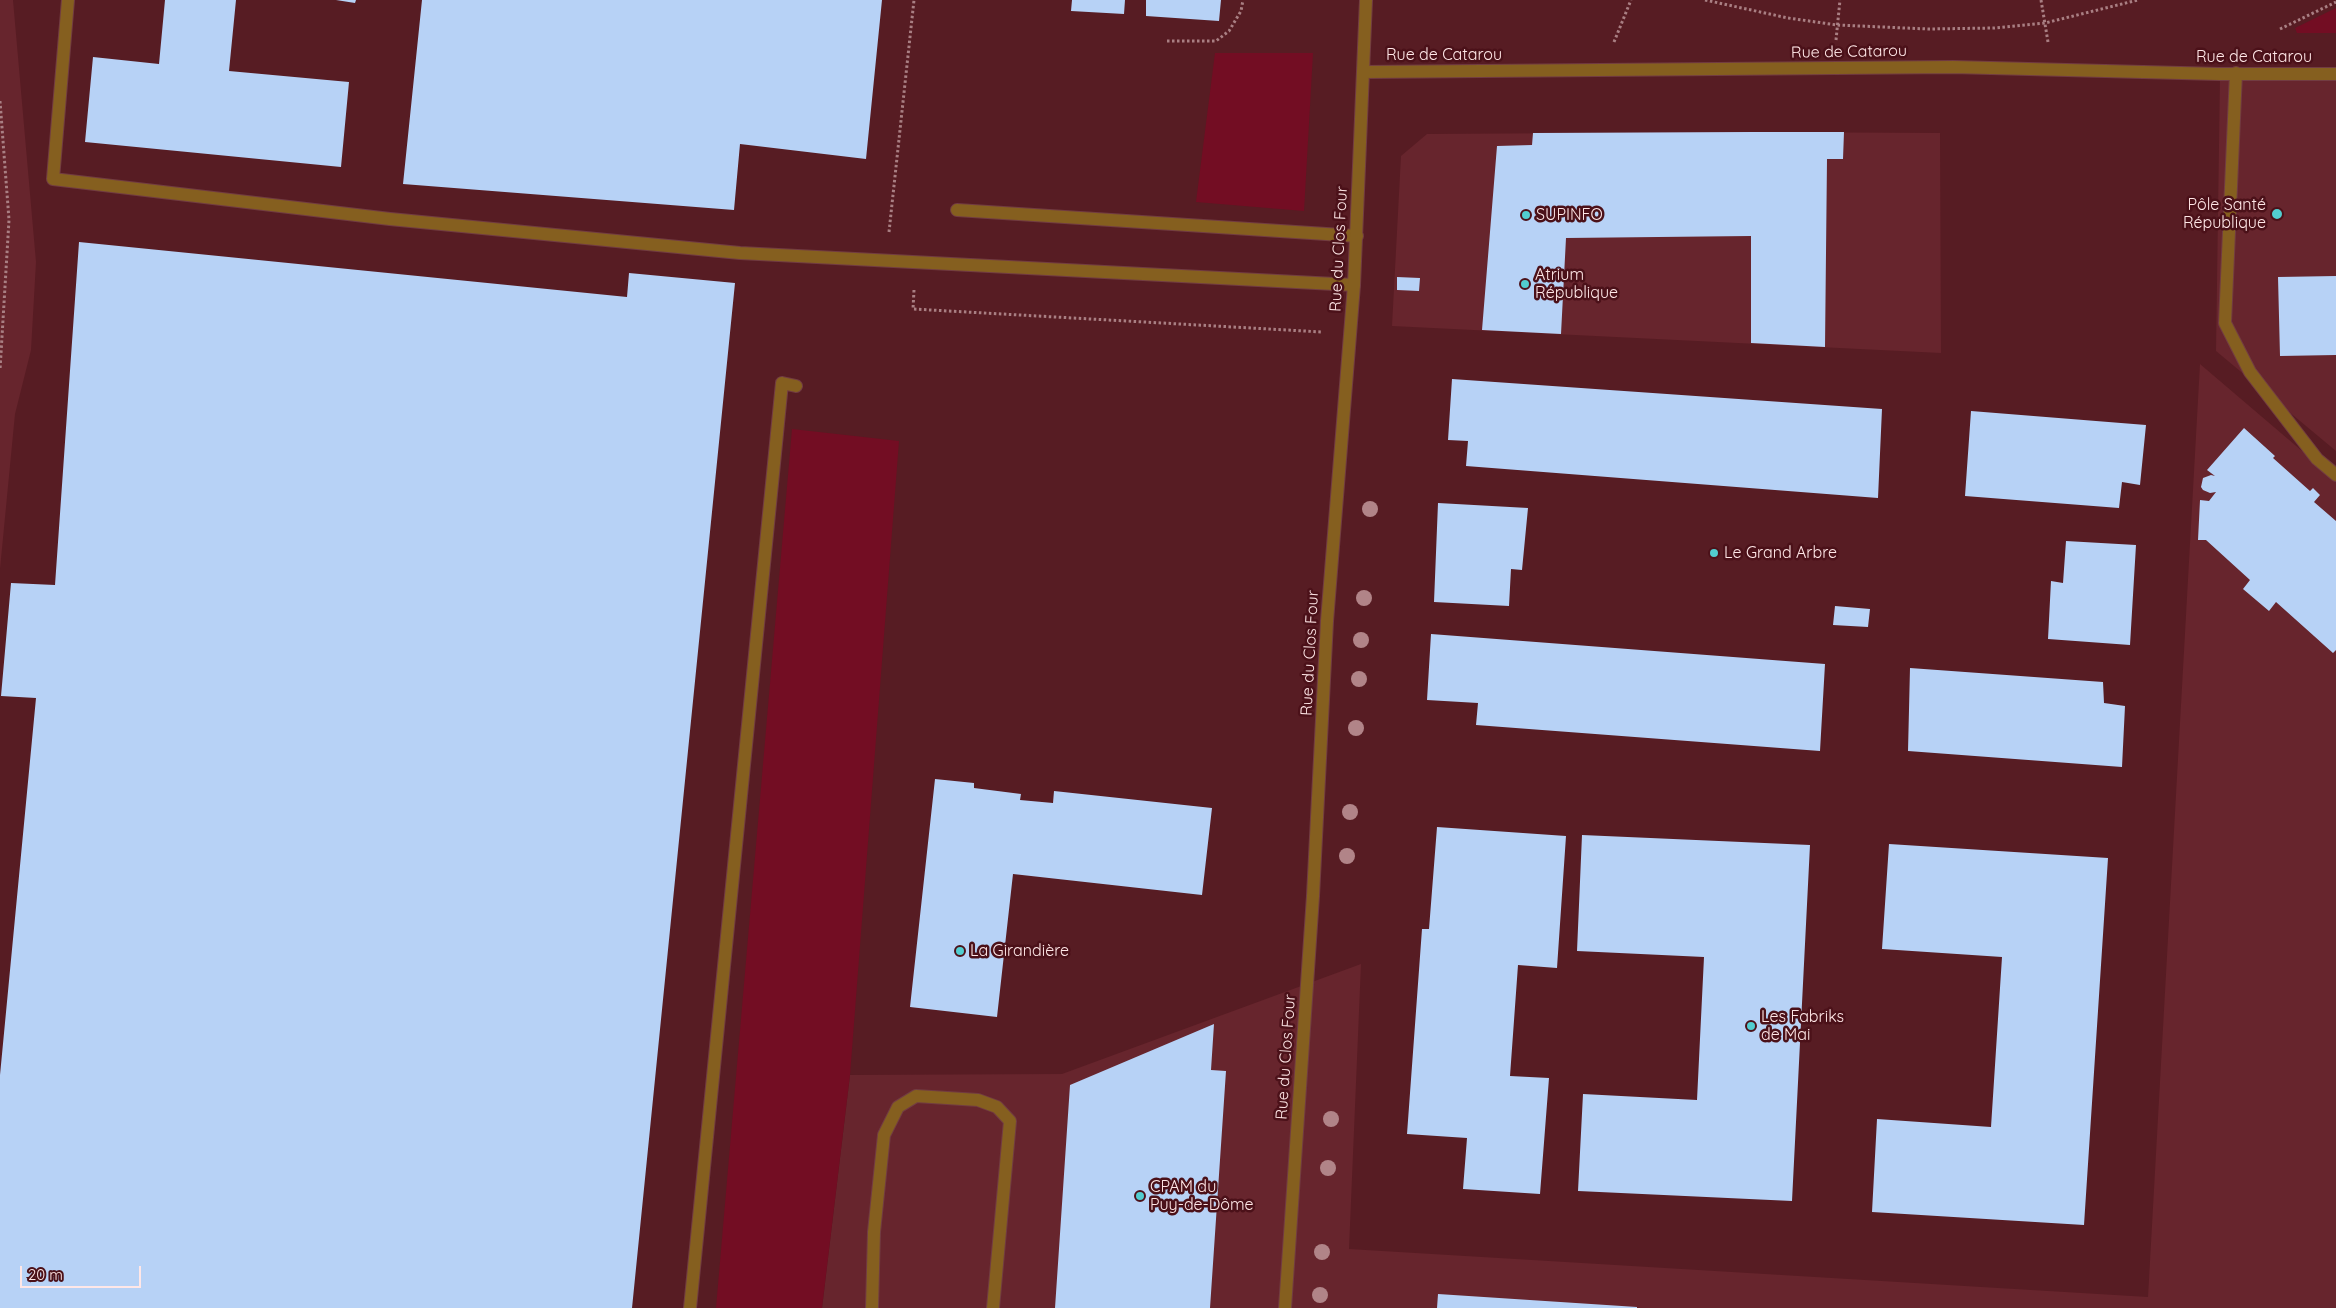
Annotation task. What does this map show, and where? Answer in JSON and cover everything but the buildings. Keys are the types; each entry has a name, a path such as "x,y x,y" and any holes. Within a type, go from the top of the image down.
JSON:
{"street":[{"path":"68,0 53,178 390,219 740,253 1354,285"},
{"name":"Rue du Clos Four","path":"1285,1308 1313,896 1327,620 1351,334 1357,236 1366,0"},
{"name":"Rue de Catarou","path":"1363,72 1953,67 2336,74"},
{"path":"2236,73 2226,323 2250,372 2318,459 2336,475"},
{"path":"957,210 1357,236"},
{"path":"690,1308 782,383 796,386"},
{"path":"872,1308 874,1232 884,1134 898,1107 916,1096 978,1100 997,1107 1010,1122 993,1308"}],"path":[{"path":"886,260 914,0"},
{"path":"1167,41 1216,41 1229,31 1241,11 1243,0"},
{"path":"1602,70 1631,0"},
{"path":"1706,0 1788,18 1837,24 1928,29 1994,28 2045,23 2138,0"},
{"path":"1833,68 1840,0"},
{"path":"2042,0 2052,70"},
{"path":"2280,29 2336,2"},
{"path":"0,100 9,220 0,370"},
{"path":"916,262 913,309 1351,334"}],"shaded area":[{"path":"0,0 13,0 36,262 31,350 15,414 0,569"},
{"path":"2336,8 2336,33 2297,33 2295,28"},
{"path":"1215,53 1313,53 1304,211 1196,202"},
{"name":"Pôle Santé République","path":"2220,76 2336,77 2336,451 2216,351"},
{"path":"1940,133 1941,353 1392,326 1401,156 1427,134"},
{"path":"2200,364 2336,480 2336,1308 822,1308 850,1075 1062,1074 1361,964 1349,1249 2148,1297"},
{"path":"792,429 899,441 850,1075 822,1308 716,1308"}],"place":[{"name":"Pôle Santé République","path":"2277,214"},
{"name":"SUPINFO","path":"1526,215"},
{"name":"Atrium République","path":"1525,284"},
{"name":"Le Grand Arbre","path":"1714,553"},
{"name":"La Girandière","path":"960,951"},
{"name":"Les Fabriks de Mai","path":"1751,1026"},
{"name":"CPAM du Puy-de-Dôme","path":"1140,1196"}]}
